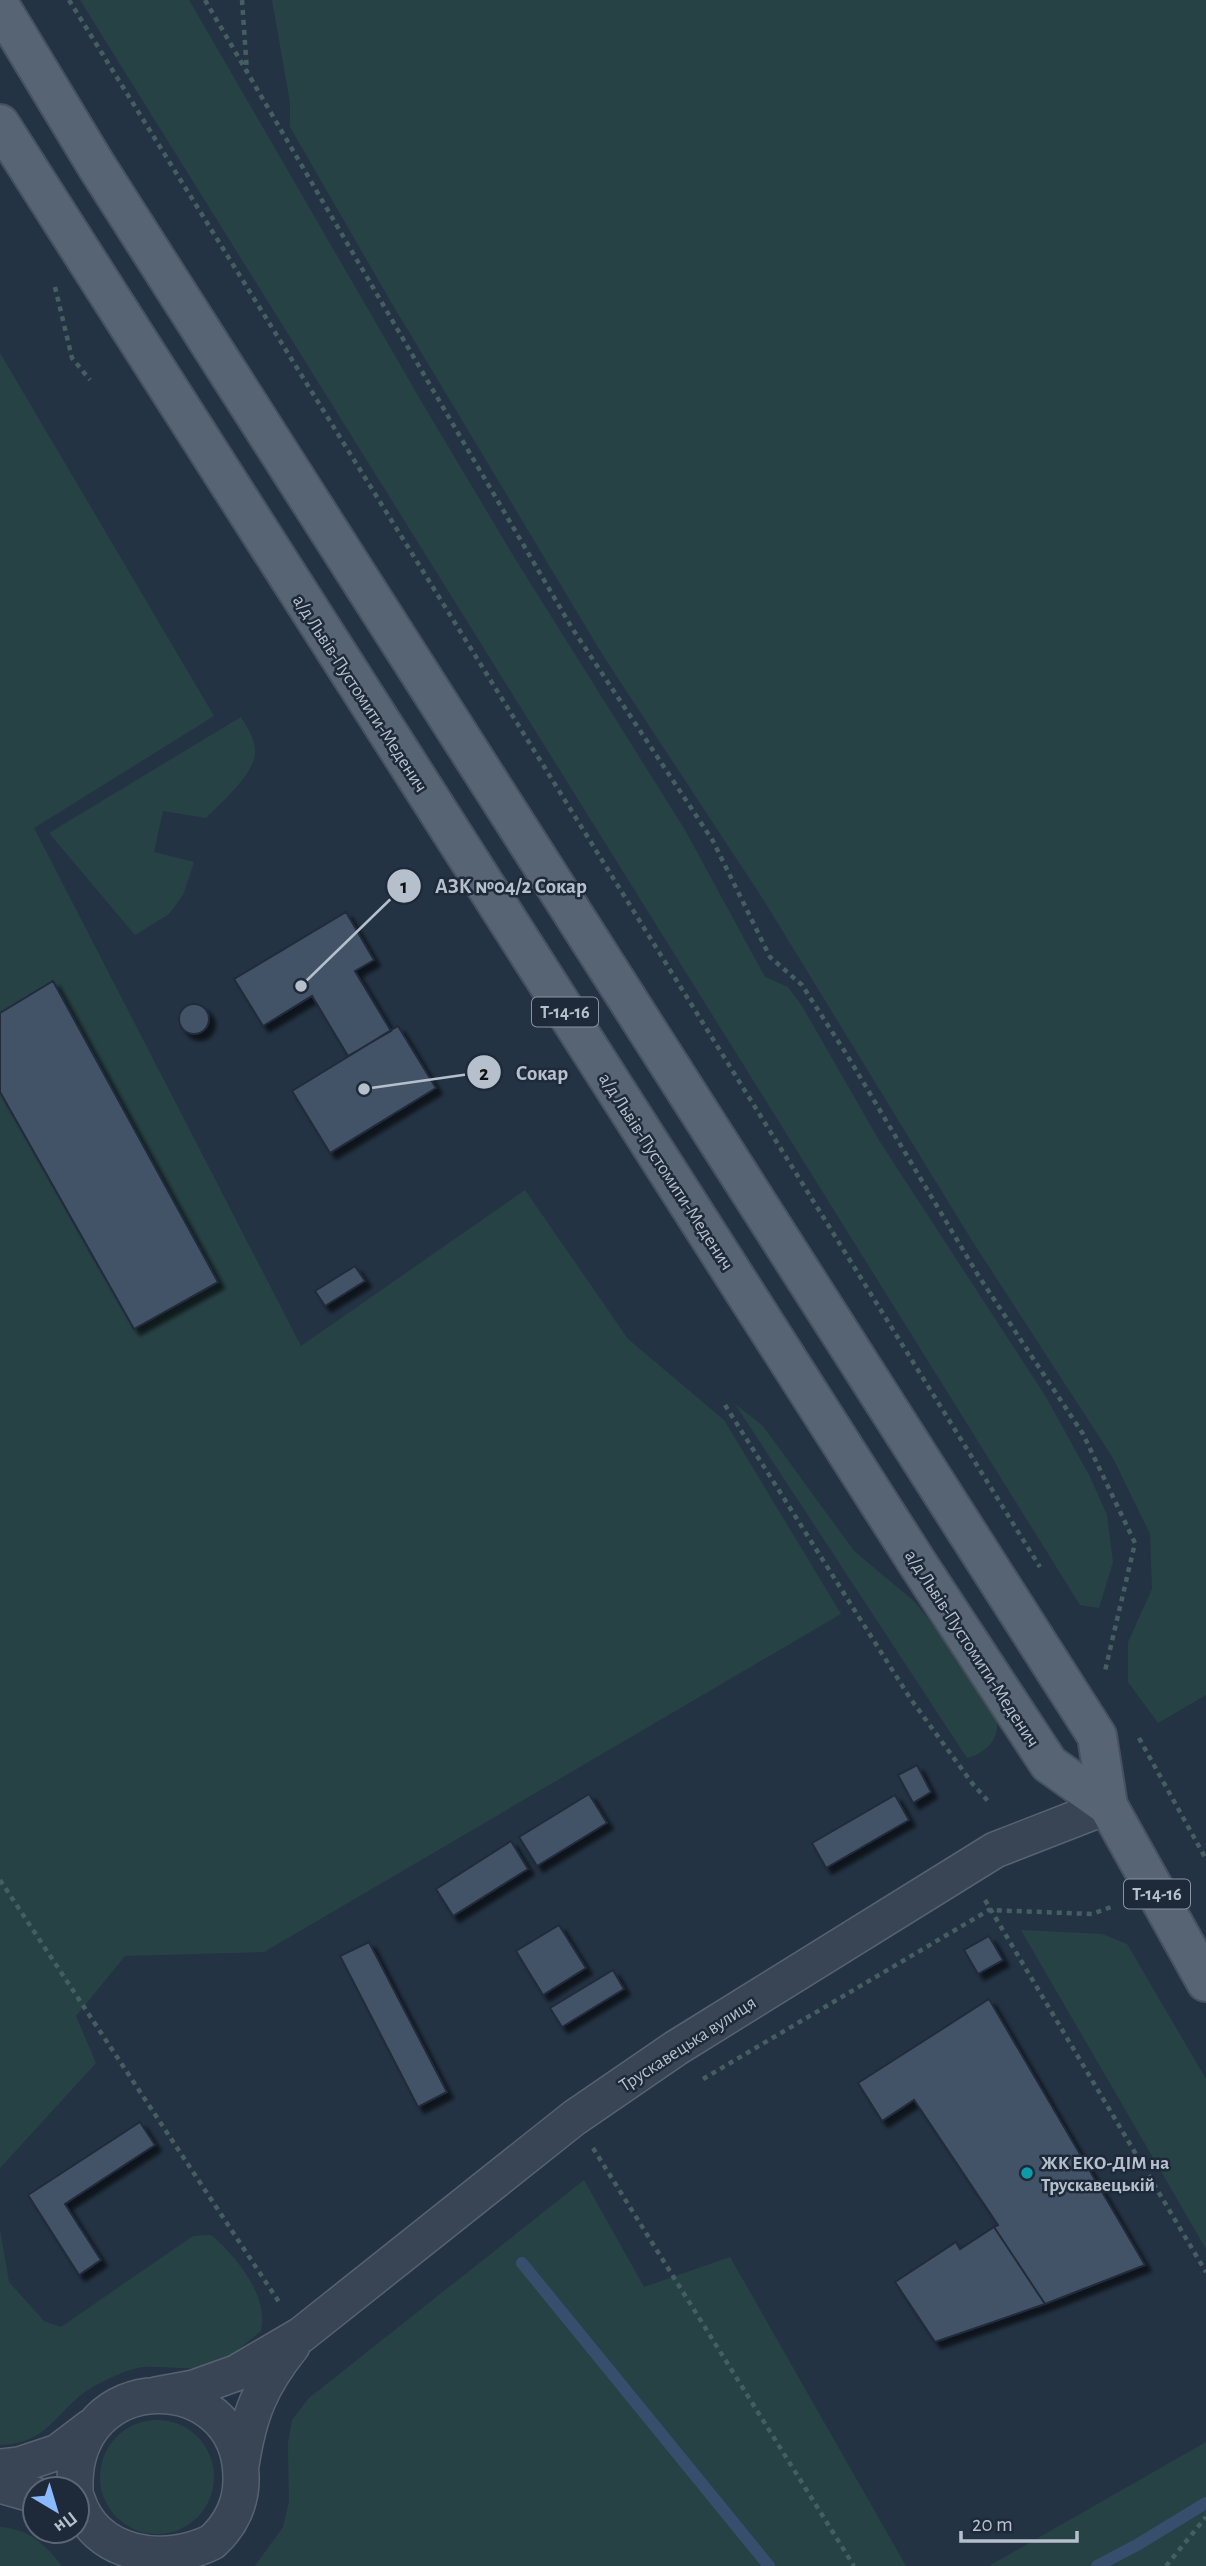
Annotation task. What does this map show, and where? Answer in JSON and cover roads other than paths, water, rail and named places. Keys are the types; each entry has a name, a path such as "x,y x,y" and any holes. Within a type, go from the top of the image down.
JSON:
{"main road":[{"name":"Т-14-16","path":"0,6 96,165 1097,1736 1108,1806 1206,1982"},
{"name":"а/д Львів-Пустомити-Меденич","path":"0,124 44,197 918,1564 1049,1764 1108,1806"}],"street":[{"name":"Трускавецька вулиця","path":"93,2425 111,2409 132,2399 194,2388 236,2373 301,2335 574,2118 676,2048 995,1850 1108,1806"},
{"name":"Трускавецька вулиця","path":"212,2566 223,2532 235,2512 241,2489 241,2465 248,2425 270,2374 301,2335"},
{"path":"156,2395 180,2398 202,2407 220,2422 234,2442 241,2465"},
{"path":"0,2467 19,2465 58,2452 93,2425"},
{"path":"74,2475 81,2446 93,2425"},
{"path":"0,2485 21,2491"},
{"path":"91,2526 104,2543 136,2560 159,2563 183,2559 205,2549 223,2532"}],"waterway":[{"path":"522,2263 769,2566"},
{"path":"1097,2566 1206,2503"}],"place":[{"name":"АЗК №04/2 Сокар","path":"301,986"},
{"name":"Сокар","path":"364,1089"},
{"name":"ЖК ЕКО-ДІМ на Трускавецькій","path":"1027,2173"}]}
